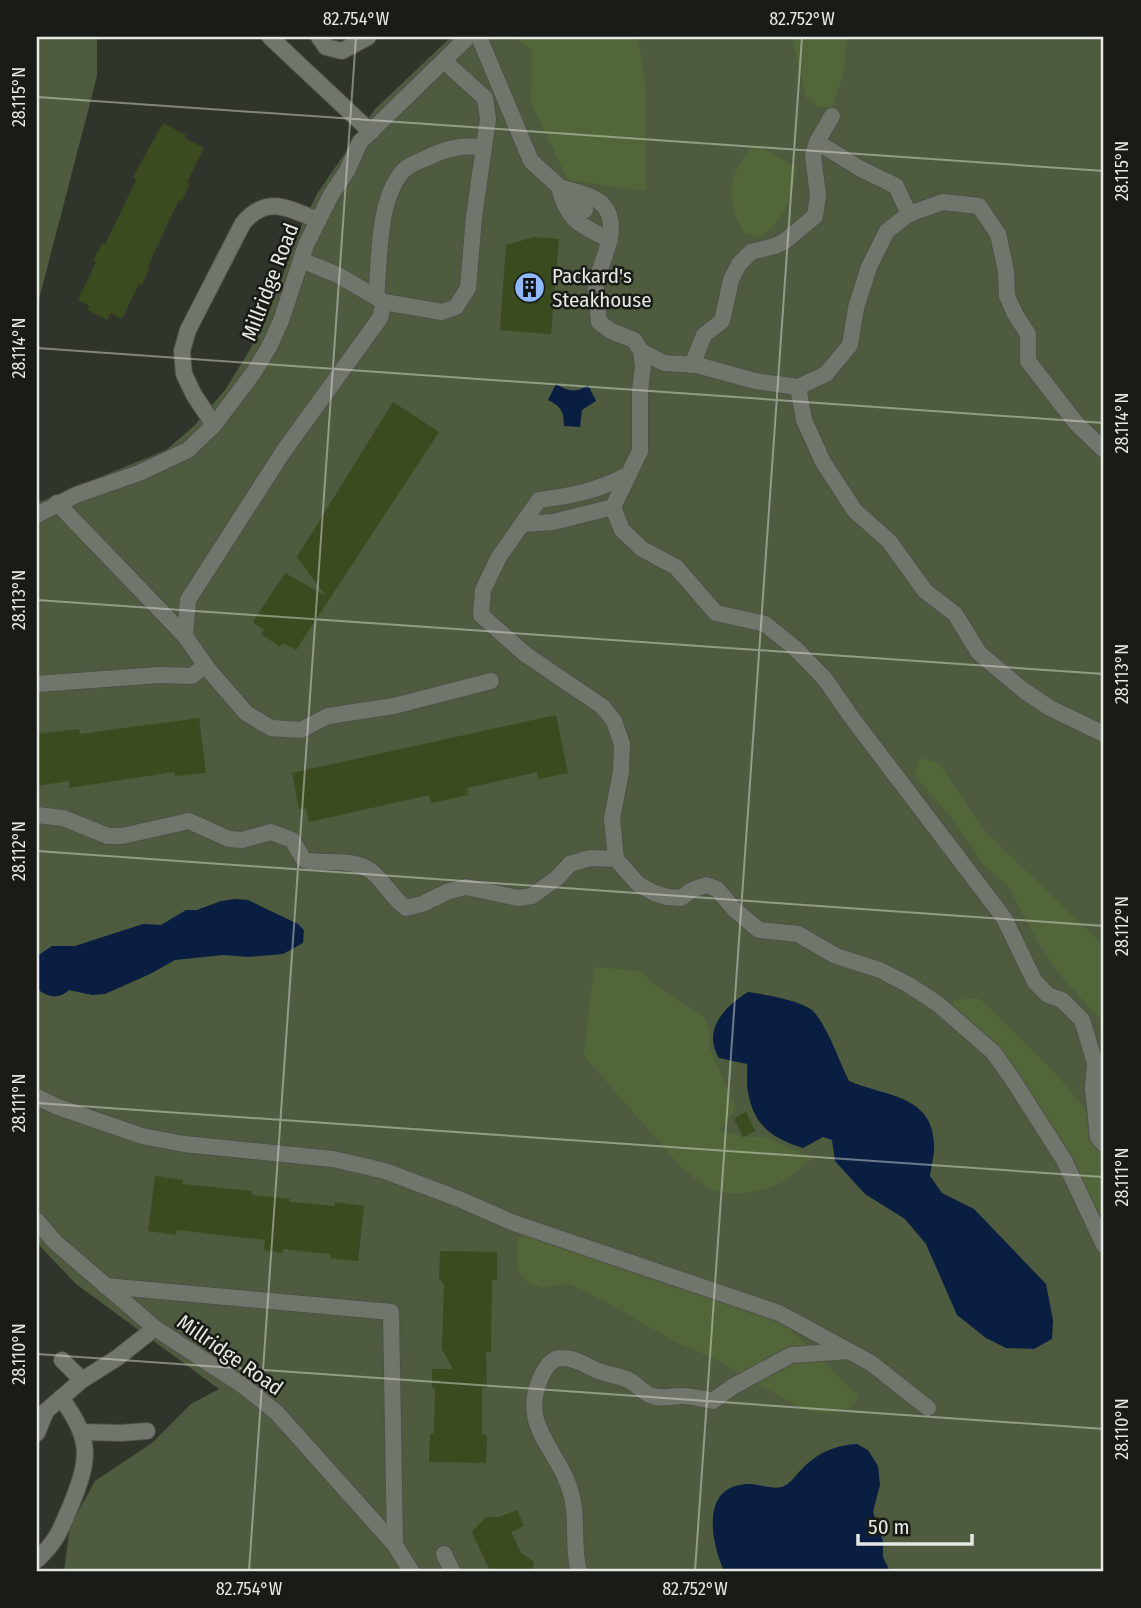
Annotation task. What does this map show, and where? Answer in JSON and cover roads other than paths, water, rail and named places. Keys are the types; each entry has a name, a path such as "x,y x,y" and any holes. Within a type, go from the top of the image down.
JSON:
{"street":[{"path":"270,37 371,132"},
{"path":"319,37 326,47 342,51 368,37"},
{"name":"Millridge Road","path":"37,515 57,503 188,450 214,425 254,372 269,347 317,220 347,171 360,142 468,37"},
{"path":"479,37 531,161 585,210"},
{"path":"300,260 338,275 380,299 442,312 456,307 468,288 474,216 488,119 485,98 444,61"},
{"path":"692,365 704,335 722,321 731,281 739,264 751,252 785,241 815,216 818,195 813,156 817,142 832,116"},
{"path":"817,142 861,169 896,186 909,215"},
{"path":"185,636 188,600 283,452 380,318 385,205 394,184 404,169 443,150 474,146 484,148"},
{"path":"559,187 604,205 610,218 610,240 596,286 599,322 611,331 634,340 641,351 643,366 640,391 640,451 613,507 622,530 642,549 676,567 716,613 765,624 796,649 825,679 1004,918 1035,982 1048,995 1062,1000 1082,1020 1095,1063 1093,1088 1098,1137 1104,1144"},
{"path":"559,187 564,207 579,226 610,240"},
{"path":"641,351 664,363 692,365 755,381 799,387 826,374 850,345 856,308 869,267 887,231 909,215 943,202 979,206 998,233 1006,271 1007,296 1028,334 1028,361 1076,423 1104,450"},
{"path":"214,425 184,374 182,351 188,330 243,223 251,215 269,205 287,207 317,220"},
{"path":"799,387 808,430 823,462 855,510 889,541 925,591 955,614 979,653 1023,690 1050,708 1104,734"},
{"path":"629,474 611,485 587,492 539,500 499,557 483,590 481,615 524,654 603,707 614,721 622,744 621,772 612,818 616,859 638,884 654,893 681,898 706,885 717,889 735,910 758,930 798,934 836,956 880,970 938,1004 993,1052 1011,1077 1064,1160 1104,1245"},
{"path":"57,503 185,636 205,665 246,713 271,728 301,730 328,716 394,706 491,681"},
{"path":"524,524 553,522 613,507"},
{"path":"37,684 159,675 192,676 205,665"},
{"path":"37,816 63,818 108,836 122,836 189,821 229,839 242,840 271,832 283,834 292,840 304,860 320,864 338,861 355,864 370,871 406,908 466,887 518,898 532,896 570,864 590,858 616,859"},
{"path":"37,1097 142,1136 184,1144 333,1159 385,1171 514,1223 779,1313 871,1363 928,1408"},
{"name":"Millridge Road","path":"37,1221 55,1242 155,1328 245,1387 277,1413 395,1545 411,1571"},
{"path":"105,1286 391,1312 395,1545"},
{"path":"37,1433 46,1411 82,1380 117,1358 155,1328"},
{"path":"579,1571 572,1497 560,1465 537,1425 533,1404 544,1370 553,1359 561,1357 581,1361 597,1371 620,1376 649,1395 659,1398 682,1396 713,1401 732,1387 792,1355 849,1351"},
{"path":"62,1360 82,1380"},
{"path":"37,1560 55,1542 83,1473 86,1453 82,1432 61,1398"},
{"path":"82,1432 121,1433 147,1430"},
{"path":"444,1554 452,1571"}],"water":[{"path":"556,384 572,391 588,385 596,401 582,410 580,427 564,426 561,410 548,400"},
{"path":"235,899 248,900 298,924 304,930 303,943 283,954 248,957 223,955 175,960 105,994 92,995 69,990 53,996 37,989 37,956 52,946 75,946 143,924 161,925 186,910 197,910"},
{"path":"748,992 782,998 808,1007 824,1026 849,1081 903,1099 925,1115 934,1143 930,1176 942,1193 974,1209 1046,1284 1053,1320 1052,1339 1034,1349 1006,1348 986,1338 957,1315 926,1244 905,1219 865,1194 835,1161 832,1140 823,1137 803,1148 782,1140 766,1129 751,1104 747,1064 719,1058 714,1048 713,1038 719,1020 731,1004"},
{"path":"857,1444 868,1450 878,1466 880,1485 873,1512 883,1541 883,1557 890,1571 724,1571 713,1531 713,1517 722,1494 732,1487 747,1484 776,1488 784,1486 819,1455 840,1446"}],"place":[{"name":"Packard's Steakhouse","path":"529,288"}]}
